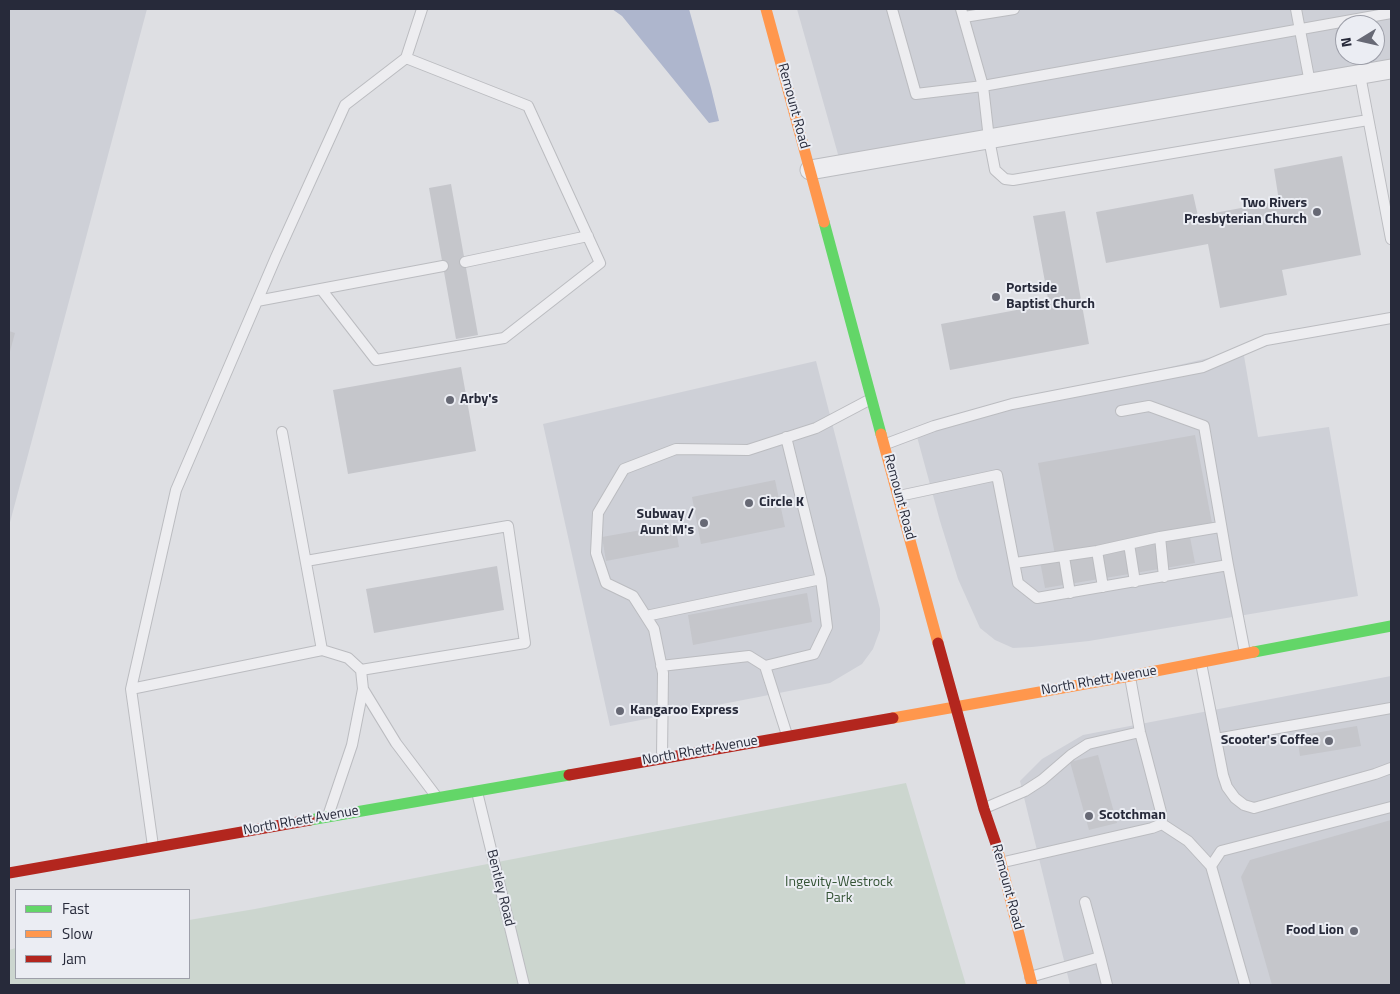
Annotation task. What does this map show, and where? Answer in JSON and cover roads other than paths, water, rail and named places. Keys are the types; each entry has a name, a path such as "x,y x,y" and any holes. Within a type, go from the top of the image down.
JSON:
{"main road":[{"name":"Remount Road","path":"766,9 984,809 1002,862 1031,981"},
{"name":"North Rhett Avenue","path":"9,873 1130,676 1391,626"}],"street":[{"path":"810,170 1391,69"}],"lane":[{"path":"153,847 131,689 176,490 257,301 345,105 406,58 422,9"},
{"path":"892,9 916,94 983,86 1391,12"},
{"path":"1014,9 963,13 983,86 989,139 995,170 1005,180 1368,120"},
{"path":"1296,9 1310,83"},
{"path":"322,289 376,360 504,338 600,263 528,106 406,58"},
{"path":"1360,75 1391,239"},
{"path":"465,262 588,236"},
{"path":"257,301 443,266"},
{"path":"885,444 934,426 1012,404 1204,367 1266,340 1391,318"},
{"path":"662,758 663,673 654,629 633,596 606,583 596,553 598,513 624,469 676,449 748,450 816,428 872,398"},
{"path":"1121,411 1149,406 1204,426 1212,465 1220,527 1245,653"},
{"path":"282,432 322,650"},
{"path":"765,666 814,654 827,627 821,579 786,438"},
{"path":"898,496 997,475 1018,583 1037,598 1228,565"},
{"path":"306,561 508,526 526,643 361,670"},
{"path":"1015,563 1064,557 1160,537 1220,527"},
{"path":"1160,537 1164,577"},
{"path":"1129,544 1135,582"},
{"path":"1097,551 1103,587"},
{"path":"1064,557 1070,593"},
{"path":"646,616 821,579"},
{"path":"131,689 322,650 348,658 361,670 363,688 352,745 328,817"},
{"path":"661,666 749,656 765,666 787,736"},
{"path":"1200,662 1222,775 1227,788 1244,805 1254,808 1376,774 1391,768"},
{"path":"1130,676 1140,732 1161,812 1162,824"},
{"path":"363,688 396,743 437,797"},
{"path":"1216,739 1391,708"},
{"path":"984,809 1025,791 1088,744 1140,732"},
{"name":"Bentley Road","path":"477,791 524,985"},
{"path":"1211,866 1221,850 1391,807"},
{"path":"1002,862 1152,828 1162,824"},
{"path":"1162,824 1188,840 1211,866 1245,985"},
{"path":"1085,902 1107,985"},
{"path":"1031,981 1100,957"}],"water":[{"path":"612,9 689,9 719,121 709,123 622,16"}],"place":[{"name":"Two Rivers Presbyterian Church","path":"1317,212"},
{"name":"Portside Baptist Church","path":"996,297"},
{"name":"Arby's","path":"450,400"},
{"name":"Circle K","path":"749,503"},
{"name":"Subway / Aunt M's","path":"704,523"},
{"name":"Kangaroo Express","path":"620,711"},
{"name":"Scooter's Coffee","path":"1329,741"},
{"name":"Scotchman","path":"1089,816"},
{"name":"Food Lion","path":"1354,931"}],"park label":[{"name":"Ingevity-Westrock Park","path":"839,892"}]}
